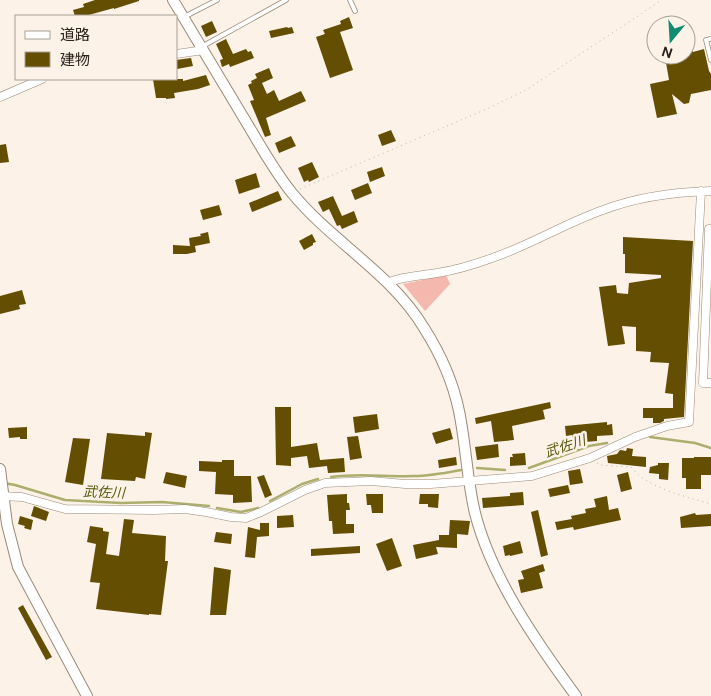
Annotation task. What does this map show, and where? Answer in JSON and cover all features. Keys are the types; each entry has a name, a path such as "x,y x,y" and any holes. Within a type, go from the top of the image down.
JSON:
{"street":[{"path":"173,0 268,158 293,193 329,229 389,282 424,326 446,368 459,410 475,511 482,536 494,566 532,633 576,696"},
{"path":"178,54 203,48"},
{"path":"0,97 40,80"},
{"path":"2,494 22,497 65,509 185,509 246,518 305,490 325,483 371,481 422,484 532,476 590,458 636,437 667,426 689,422 700,191"},
{"path":"389,282 405,276 437,273 469,266 623,203 670,194 711,191"},
{"path":"711,230 709,229 703,383 711,383"},
{"path":"1,473 7,524 18,567 88,696"}],"lane":[{"path":"184,17 217,0"},
{"path":"203,48 286,0"},
{"path":"350,0 355,12"},
{"path":"711,39 706,40 711,60"}],"path":[{"path":"293,193 489,108 526,90 662,0"},
{"path":"590,458 600,465 631,468 647,482 711,504"}],"shaded area":[{"path":"446,275 450,284 425,311 403,284"}],"building":[{"path":"95,0 139,0 89,15 75,15 73,10 84,7 83,4"},
{"path":"349,17 353,28 340,32 353,70 330,78 316,37 325,34 323,30 341,24 340,21"},
{"path":"212,21 217,32 206,37 201,26"},
{"path":"292,27 294,33 271,38 269,31"},
{"path":"226,39 233,54 246,49 248,52 251,51 254,58 230,67 229,64 222,67 220,60 223,59 216,44"},
{"path":"704,49 711,74 711,90 691,94 689,103 684,104 672,94 677,114 657,118 650,84 669,80 666,65 696,65 696,51"},
{"path":"191,58 193,66 178,69 178,60"},
{"path":"269,68 273,78 262,83 267,94 274,90 279,101 301,91 306,101 266,118 271,135 265,137 250,101 254,100 248,85 257,78 255,74"},
{"path":"206,75 210,85 174,93 175,98 156,98 153,80 183,79 183,81"},
{"path":"391,130 396,141 382,146 378,135"},
{"path":"291,136 296,146 279,153 275,143"},
{"path":"6,144 9,162 0,163 0,145"},
{"path":"312,162 319,177 309,182 308,180 304,182 298,168"},
{"path":"382,167 385,176 370,182 367,172"},
{"path":"256,173 260,187 239,194 235,180"},
{"path":"368,183 372,193 355,200 351,190"},
{"path":"278,191 282,200 252,212 249,203"},
{"path":"333,196 342,216 354,211 358,222 342,229 340,225 337,226 329,209 323,212 318,202"},
{"path":"219,205 222,215 203,220 200,210"},
{"path":"208,232 210,243 195,246 196,252 173,254 173,245 190,246 189,238 201,236 200,234"},
{"path":"312,234 316,242 304,250 299,241"},
{"path":"623,237 693,241 684,417 664,419 660,423 653,423 653,418 643,418 643,408 673,408 673,394 665,393 669,363 650,362 651,352 636,351 636,327 622,326 625,344 608,346 599,287 616,285 617,293 628,294 629,283 661,278 661,275 625,273"},
{"path":"22,290 26,304 19,305 20,309 0,314 0,296"},
{"path":"550,402 551,408 543,410 545,419 512,426 514,440 494,442 491,421 476,424 475,418"},
{"path":"275,407 291,407 291,447 317,443 320,460 344,458 345,472 328,473 327,466 309,468 307,456 291,458 291,466 276,465"},
{"path":"377,414 379,429 355,433 353,417"},
{"path":"607,422 607,425 612,424 613,435 597,436 597,441 585,442 585,439 572,440 572,435 566,436 565,426"},
{"path":"27,427 27,439 20,439 20,437 9,438 8,428"},
{"path":"450,428 453,439 436,444 432,433"},
{"path":"145,432 152,433 145,479 136,477 135,481 101,479 107,433 145,436"},
{"path":"358,436 362,458 350,460 347,437"},
{"path":"73,438 90,439 83,485 65,482"},
{"path":"498,444 499,457 477,460 475,447"},
{"path":"627,448 633,449 632,456 646,457 646,467 608,463 607,456 617,454 620,450 626,451"},
{"path":"525,453 526,465 510,466 512,454"},
{"path":"456,457 457,465 439,468 438,460"},
{"path":"711,457 711,475 701,475 701,489 686,489 686,478 682,478 682,458"},
{"path":"222,460 234,460 234,476 251,476 252,502 233,503 233,495 215,494 216,472 199,471 199,461 222,462"},
{"path":"658,463 669,463 668,480 659,479 659,474 649,473 650,467 658,465"},
{"path":"580,469 583,483 570,485 568,471"},
{"path":"166,472 187,476 185,488 163,483"},
{"path":"628,472 632,489 621,492 617,475"},
{"path":"264,475 272,495 265,498 257,477"},
{"path":"568,485 570,493 550,497 548,489"},
{"path":"523,492 524,505 483,508 482,498 510,496 510,493"},
{"path":"347,494 347,503 349,503 350,510 346,510 346,524 354,524 354,533 333,534 332,521 329,521 327,495"},
{"path":"366,494 383,494 383,513 372,513 371,505 367,505"},
{"path":"420,494 439,494 438,508 428,507 428,504 419,504"},
{"path":"607,496 609,510 618,508 621,520 574,530 573,527 557,530 555,522 572,519 571,516 586,513 585,509 596,507 594,499"},
{"path":"34,506 49,512 46,521 31,516"},
{"path":"538,510 548,555 541,557 531,512"},
{"path":"695,513 696,515 711,514 711,526 681,528 680,517"},
{"path":"293,515 294,527 277,528 277,516"},
{"path":"20,516 33,520 31,530 18,524"},
{"path":"124,519 134,520 132,533 166,536 165,561 168,561 161,615 96,609 100,583 90,582 96,544 87,542 90,526 103,528 103,531 109,532 106,554 119,556"},
{"path":"450,520 470,521 468,535 457,534 457,548 436,547 438,554 416,559 413,545 439,540 439,535 449,535"},
{"path":"260,523 269,523 269,536 257,537 255,558 245,557 248,527 260,530"},
{"path":"216,532 232,534 231,544 214,542"},
{"path":"392,538 402,566 387,571 376,544"},
{"path":"520,541 523,553 505,556 503,546"},
{"path":"360,546 360,553 311,556 311,549"},
{"path":"543,564 545,571 539,573 543,588 521,593 518,580 524,579 521,571"},
{"path":"214,567 231,570 226,615 210,615"},
{"path":"23,605 52,657 46,660 18,608"}],"waterway":[{"name":"武佐川","path":"650,437 695,443 711,448"},
{"name":"武佐川","path":"529,468 589,446 607,443"},
{"name":"武佐川","path":"477,468 505,470"},
{"name":"武佐川","path":"331,477 352,475 420,476 461,470"},
{"name":"武佐川","path":"270,501 302,484 318,479"},
{"name":"武佐川","path":"4,483 65,500 121,503 162,502 209,506"},
{"name":"武佐川","path":"217,508 241,512 258,508"}]}
